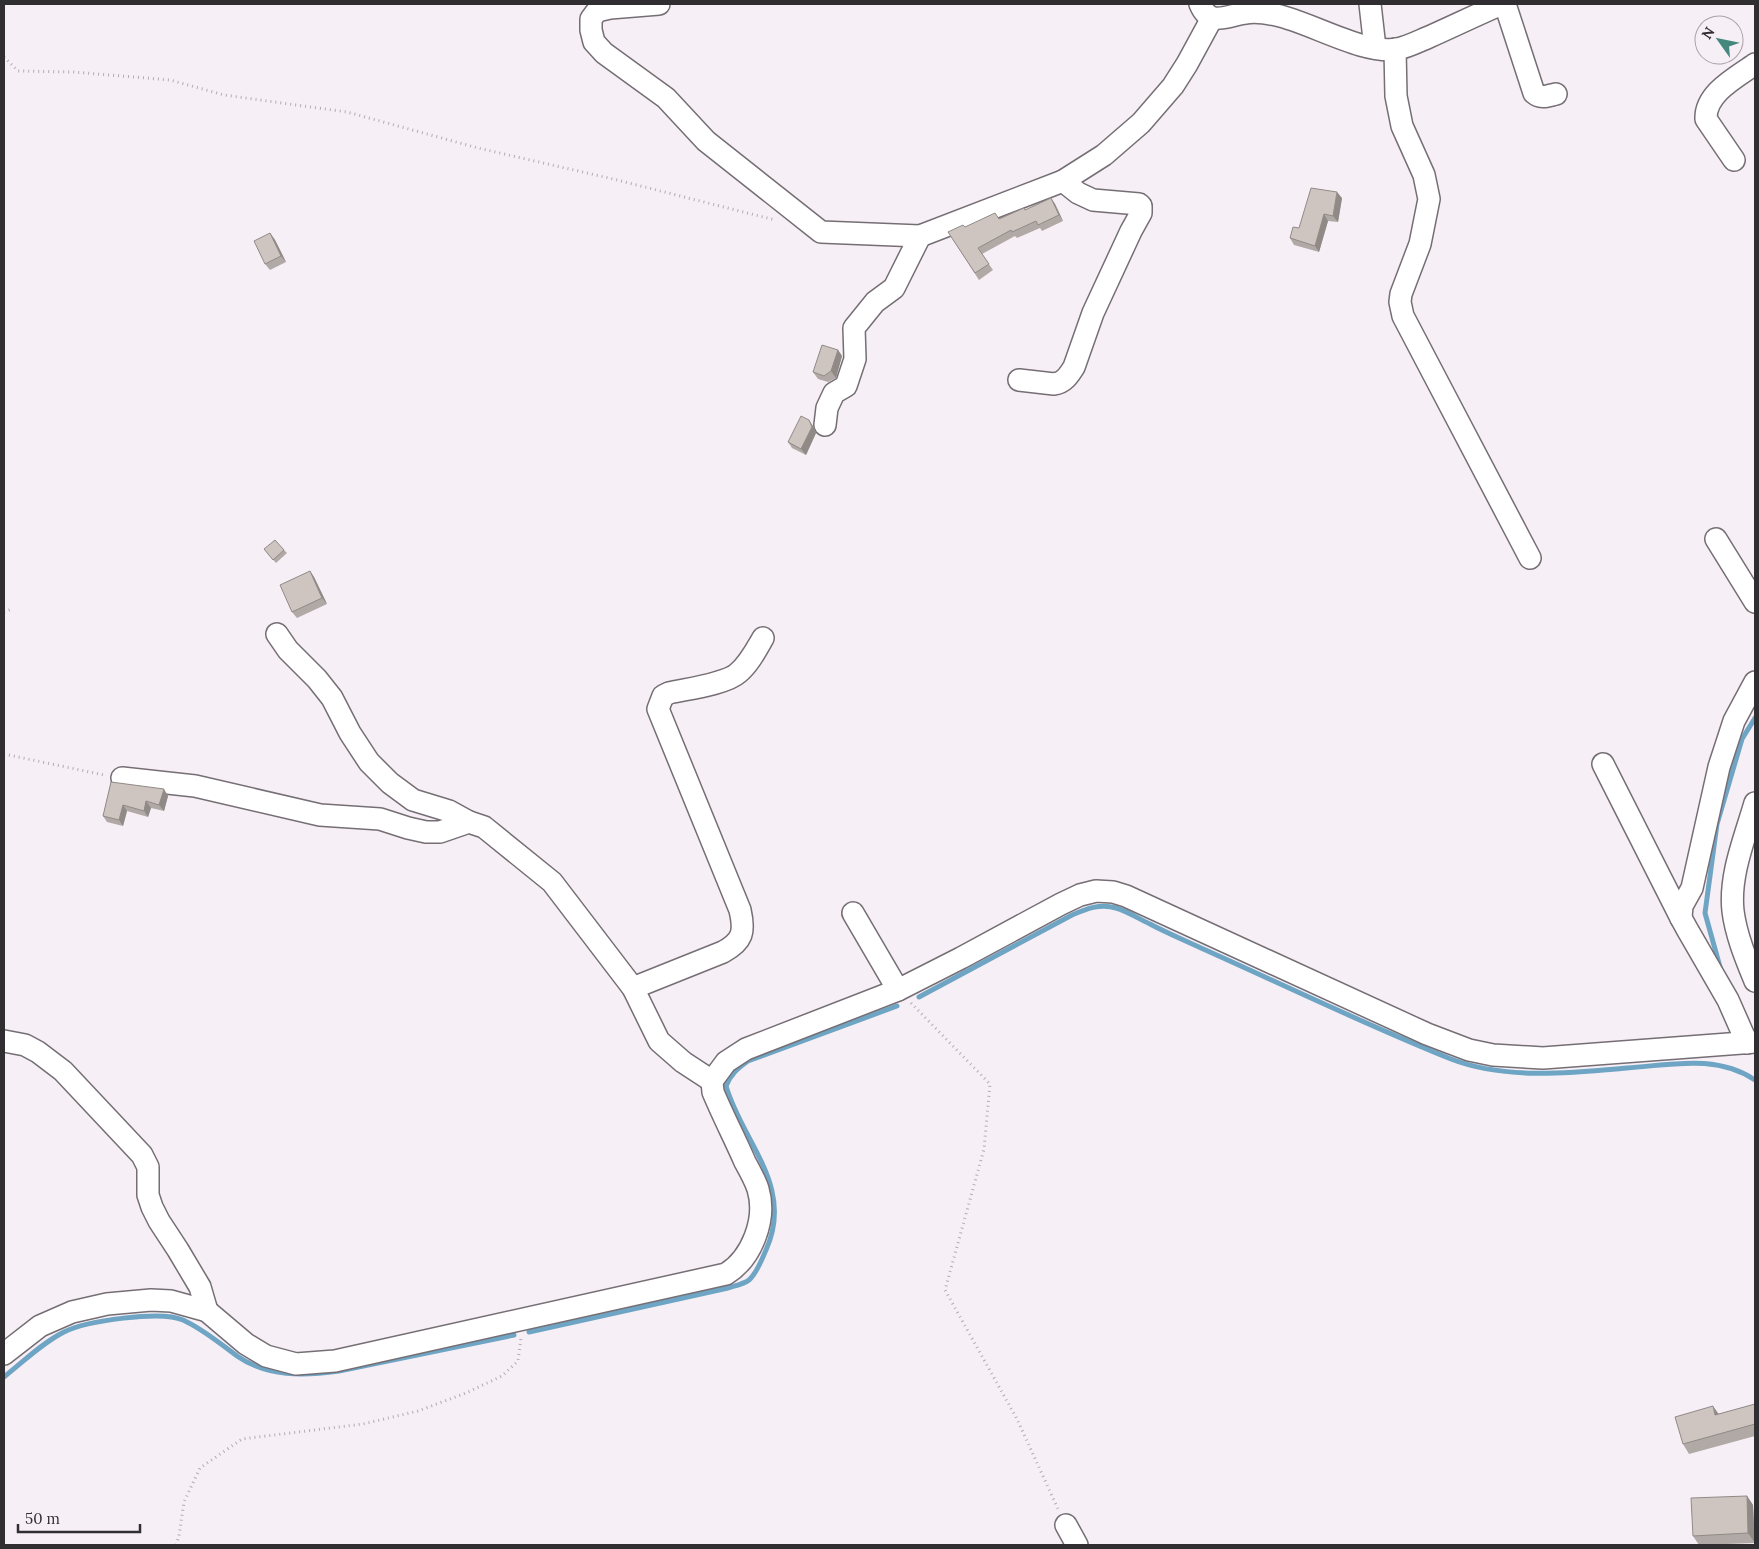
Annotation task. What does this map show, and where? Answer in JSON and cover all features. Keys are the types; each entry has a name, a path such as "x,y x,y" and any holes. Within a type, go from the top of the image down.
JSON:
{"street":[{"path":"659,4 610,8 597,11 591,19 590,30 594,42 604,53 666,98 706,142 821,232 920,236 1063,181 1104,155 1142,123 1173,86 1188,64 1206,11 1220,18 1249,12 1267,13 1288,18 1327,33 1385,49 1412,44 1504,4 1534,93 1539,97 1556,94"},
{"path":"1370,4 1385,49 1402,126 1424,175 1429,199 1420,244 1400,302 1404,316 1530,558"},
{"path":"1734,160 1706,118 1706,111 1711,99 1755,64"},
{"path":"1019,380 1054,384 1059,383 1069,374 1074,367 1093,313 1141,213 1141,206 1139,204 1093,200 1078,193 1063,181"},
{"path":"825,424 827,408 834,392 846,386 854,359 854,328 874,302 894,288 920,236"},
{"path":"1716,539 1755,602"},
{"path":"278,634 288,650 317,679 332,698 350,733 369,762 390,783 413,800 449,811 469,822 484,827 552,882 633,988 659,1041 683,1062 712,1081"},
{"path":"633,988 723,952 734,946 742,935 743,922 740,910 658,709 663,696 669,693 736,675 763,638"},
{"path":"1681,918 1682,906 1692,888 1722,758 1734,721 1755,682"},
{"path":"4,1354 27,1335 53,1320 72,1312 107,1304 151,1300 171,1301 207,1311 257,1352 274,1358 296,1364 335,1361 718,1276 734,1269 751,1246 756,1235 760,1209 758,1188 713,1092 712,1081 726,1062 746,1049 898,990 1068,901 1096,891 1113,892 1126,896 1426,1034 1469,1050 1493,1055 1543,1058 1751,1043 1681,918 1604,764"},
{"path":"122,778 195,786 320,815 380,818 426,832 440,832 469,822"},
{"path":"1755,803 1740,855 1732,897 1737,930 1755,981"},
{"path":"853,913 898,990"},
{"path":"4,1041 25,1045 38,1052 63,1071 142,1155 148,1167 148,1195 152,1207 200,1287 207,1311"},
{"path":"1066,1525 1077,1545"}],"path":[{"path":"4,57 18,71 73,72 170,80 224,95 347,112 478,148 613,178 783,222"},
{"path":"4,612 12,609"},
{"path":"4,754 122,778"},
{"path":"898,990 990,1084 984,1150 944,1290 1017,1419 1066,1525"},
{"path":"176,1545 184,1502 200,1468 242,1439 363,1424 418,1411 466,1393 502,1376 518,1361 524,1318"}],"building":[{"path":"1311,188 1337,192 1333,216 1324,214 1315,246 1290,238 1293,227 1299,228"},
{"path":"1051,198 1059,215 1038,225 1036,221 1012,232 1011,230 978,248 989,264 975,273 948,232 963,225 965,227 995,213 999,219"},
{"path":"270,233 281,256 265,264 254,241"},
{"path":"822,345 838,350 831,371 824,376 813,372"},
{"path":"801,416 809,420 812,427 801,449 788,442"},
{"path":"275,540 284,550 273,560 264,549"},
{"path":"310,571 322,598 292,612 280,585"},
{"path":"111,782 164,789 159,805 146,801 144,811 123,805 119,820 103,816"},
{"path":"1755,1404 1755,1424 1683,1444 1675,1417 1713,1406 1715,1415"},
{"path":"1747,1496 1748,1533 1693,1536 1691,1498"}],"waterway":[{"path":"1720,967 1705,913 1717,824 1742,739 1755,718"},
{"path":"919,997 1072,915 1093,907 1104,906 1124,911 1325,1005 1388,1033 1472,1066 1515,1072 1561,1073 1693,1063 1725,1067 1755,1080"},
{"path":"529,1332 728,1288 749,1280 757,1270 766,1250 773,1227 774,1205 763,1165 726,1086 730,1078 748,1061 897,1006"},
{"path":"4,1377 40,1347 64,1332 89,1324 124,1318 158,1316 183,1320 249,1363 273,1371 299,1374 339,1371 514,1335"}]}
